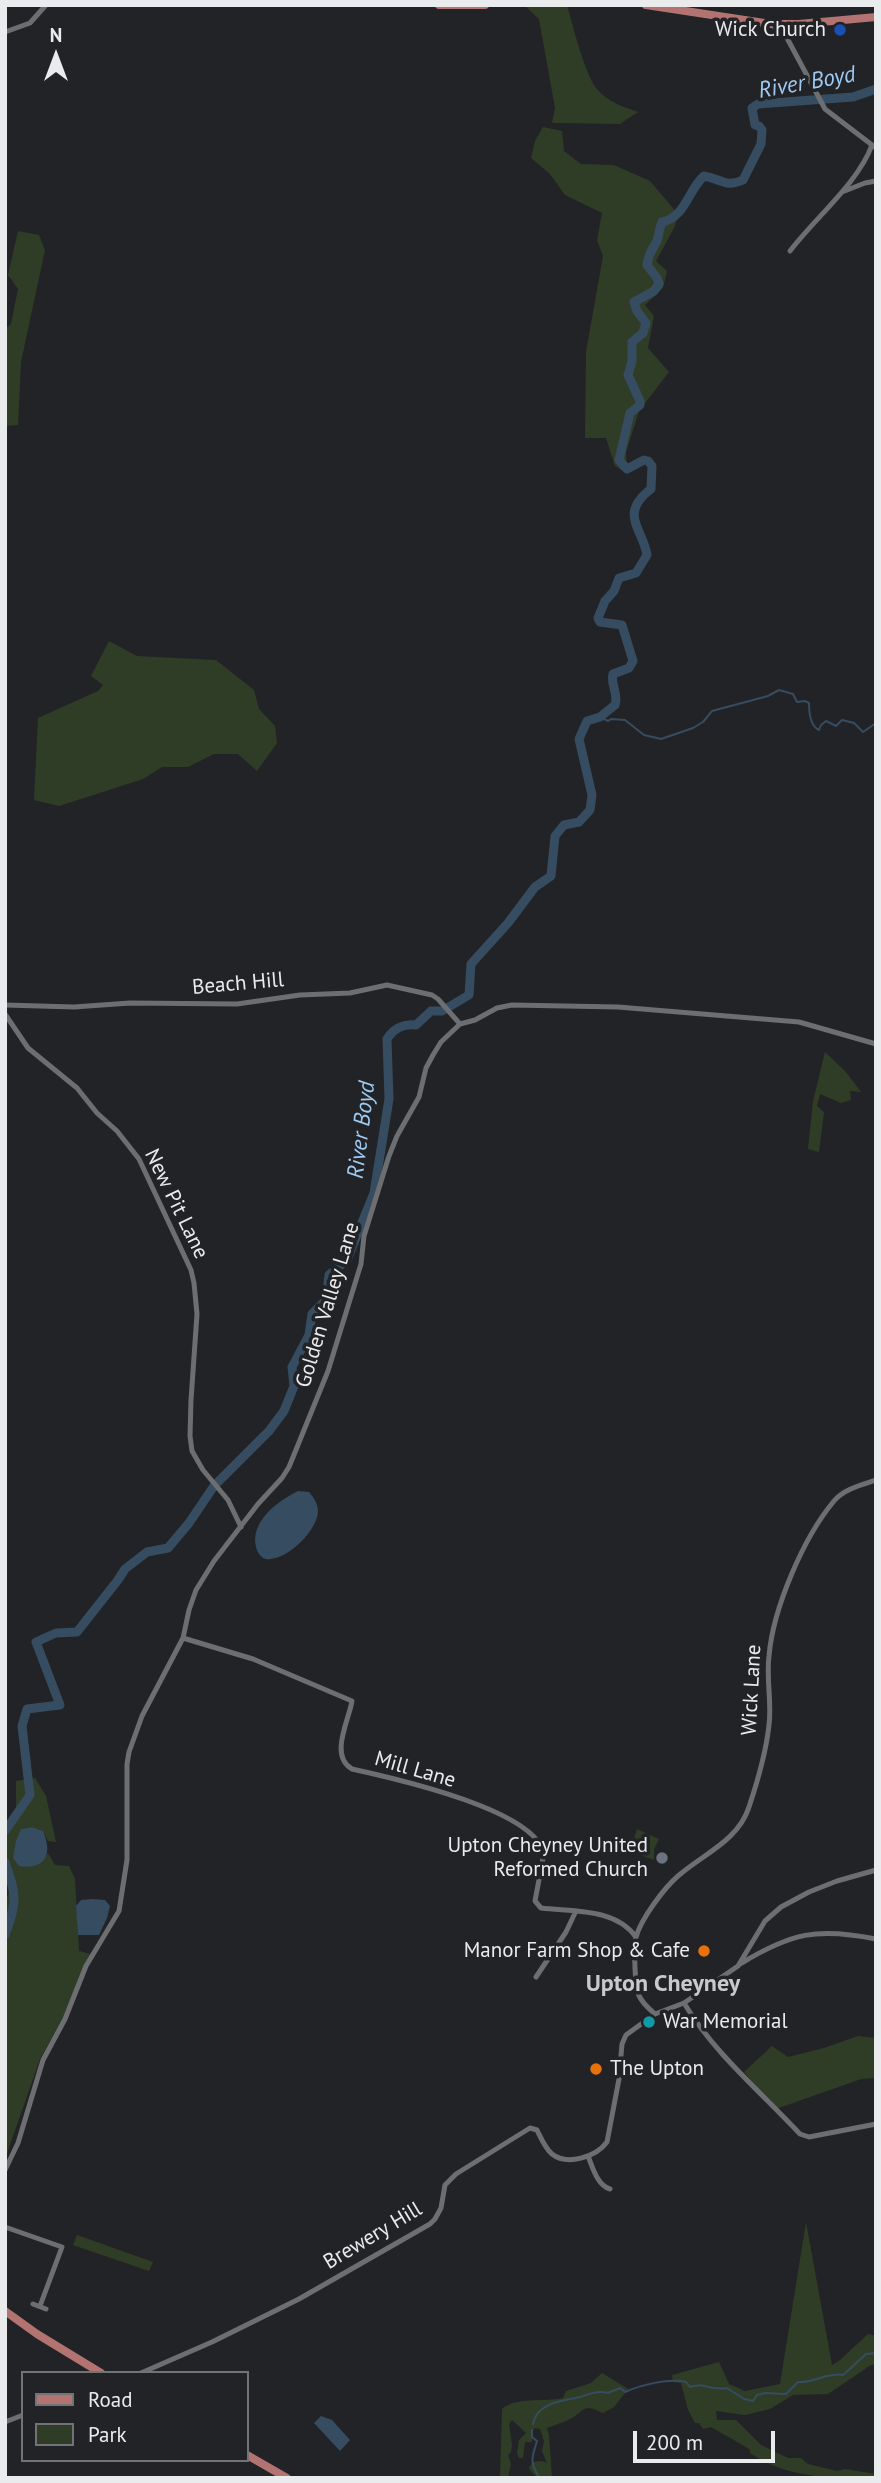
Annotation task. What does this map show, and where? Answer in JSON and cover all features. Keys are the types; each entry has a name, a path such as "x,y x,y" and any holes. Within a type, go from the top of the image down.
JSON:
{"main road":[{"path":"439,5 485,5"},
{"path":"646,5 771,24 876,17"},
{"path":"5,2311 98,2371"},
{"path":"248,2456 287,2478"}],"street":[{"path":"5,32 30,23 46,5"},
{"path":"771,24 787,38 821,104 874,147 865,163 790,251"},
{"path":"787,38 799,24"},
{"path":"840,193 876,181"},
{"name":"Beach Hill","path":"5,1005 74,1007 130,1003 237,1004 300,995 351,993 387,985 438,999 460,1024"},
{"path":"460,1024 512,1005 618,1007 799,1022 876,1044"},
{"name":"New Pit Lane","path":"5,1014 28,1048 77,1088 135,1154 187,1260 194,1283 197,1314 190,1436 195,1458 220,1488 241,1527"},
{"name":"Golden Valley Lane","path":"5,2170 18,2143 43,2060 65,2019 86,1966 119,1911 127,1860 129,1752 142,1716 183,1638 196,1590 214,1560 289,1466 328,1371 361,1264 365,1237 389,1156 419,1097 426,1068 441,1042 460,1024"},
{"name":"Wick Lane","path":"655,2014 636,1994 636,1937 647,1915 676,1877 720,1846 744,1819 762,1769 769,1726 769,1655 779,1606 812,1535 835,1500 854,1487 876,1480"},
{"name":"Mill Lane","path":"183,1638 253,1659 352,1701 343,1735 342,1759 346,1766 443,1792 492,1810 533,1834 542,1845 544,1853 535,1901 541,1908 607,1916 629,1927 636,1937"},
{"path":"738,1966 758,1929 781,1907 837,1881 876,1870"},
{"path":"536,1977 566,1932 575,1913"},
{"path":"610,2189 603,2186 598,2179 588,2156 602,2149 607,2142 624,2038 632,2029 655,2014 684,2003 724,1974 782,1941 804,1934 828,1932 876,1939"},
{"path":"684,2003 722,2055 800,2134 809,2137 876,2124"},
{"name":"Brewery Hill","path":"146,2371 299,2299 430,2224 441,2208 445,2185 456,2174 530,2128 537,2130 548,2149 560,2158 588,2156"},
{"path":"5,2227 62,2247 40,2306"}],"green space":[{"path":"524,5 567,5 583,60 596,88 610,100 638,112 620,124 552,123 555,108 539,19"},
{"path":"543,127 562,131 564,151 581,164 614,165 650,181 678,214 675,226 656,261 667,271 663,288 645,305 654,316 648,348 669,372 639,411 626,452 627,474 615,466 606,438 585,438 586,352 603,256 597,240 602,213 565,195 550,174 531,158 535,141"},
{"path":"18,231 39,235 45,250 21,362 18,425 5,426 5,329 11,324 18,289 8,275"},
{"path":"109,641 137,656 216,660 254,690 259,709 275,726 277,743 257,771 238,754 214,754 188,767 162,767 143,779 59,806 34,800 38,718 98,691 103,685 91,676"},
{"path":"825,1052 846,1072 861,1092 850,1091 851,1100 841,1103 820,1094 817,1106 824,1112 819,1152 808,1149 813,1101"},
{"path":"35,1778 46,1796 56,1842 48,1841 43,1831 32,1827 22,1829 41,1863 48,1853 55,1865 69,1866 75,1879 79,1951 91,1954 63,2017 40,2059 5,2159 5,1904 10,1888 5,1881 5,1824 16,1810 16,1781"},
{"path":"637,1829 659,1839 654,1849 654,1860 630,1851"},
{"path":"858,2036 876,2038 876,2078 861,2079 776,2109 744,2072 772,2046 788,2057"},
{"path":"806,2222 832,2365 868,2334 876,2336 876,2364 828,2394 793,2395 770,2409 745,2415 716,2411 717,2420 736,2420 761,2445 788,2458 801,2458 808,2464 837,2471 845,2469 876,2474 876,2478 811,2475 765,2462 750,2453 746,2447 711,2427 703,2429 699,2423 695,2423 688,2410 681,2383 673,2382 672,2375 719,2362 729,2384 745,2391 780,2384"},
{"path":"77,2235 153,2262 149,2271 73,2245"},
{"path":"602,2373 628,2389 614,2407 603,2413 587,2408 568,2420 547,2428 552,2478 538,2477 529,2467 533,2462 547,2463 542,2451 544,2441 540,2429 535,2428 532,2431 532,2442 525,2442 523,2458 519,2458 519,2440 526,2433 512,2420 509,2424 512,2445 508,2455 511,2464 508,2478 500,2478 502,2409 522,2401 563,2398 566,2391 591,2383"}],"water":[{"path":"298,1491 309,1492 316,1503 317,1519 300,1543 283,1555 266,1559 256,1547 255,1538 261,1520 274,1506"},
{"path":"32,1827 43,1831 47,1847 45,1859 36,1865 19,1866 13,1858 16,1841 21,1829"},
{"path":"81,1900 105,1900 110,1906 107,1918 99,1935 78,1935 76,1906"},
{"path":"321,2416 332,2420 350,2440 340,2451 314,2423"}],"waterway":[{"name":"River Boyd","path":"5,1831 30,1795 22,1726 27,1709 60,1705 36,1642 56,1633 77,1632 125,1569 147,1552 168,1548 214,1486 269,1431 284,1411 294,1386 292,1367 309,1335 312,1314 326,1300 329,1275 347,1260 374,1193 389,1099 387,1039 399,1028 416,1025 431,1011 442,1011 469,995 471,964 508,923 535,887 551,876 555,836 564,825 579,822 590,810 592,795 579,739 587,721 600,717 615,705 613,674 629,668 633,661 622,625 600,622 598,618 619,578 636,573 647,555 634,514 641,498 651,489 652,466 644,460 627,469 619,460 630,413 640,405 628,375 632,361 632,342 643,333 646,323 634,302 654,291 659,284 647,265 662,222 676,215 704,176 727,183 743,180 761,144 762,130 755,125 752,108 758,104 853,97 876,89"},
{"path":"600,717 608,721 625,720 644,735 661,739 693,728 703,722 712,711 768,696 779,690 793,694 797,702 809,703 812,722 819,730 826,721 836,726 842,720 854,723 863,732 876,723"},
{"name":"River Boyd","path":"5,1862 14,1899 5,1935"},
{"path":"533,2424 540,2411 552,2404 594,2393 608,2393 620,2388 625,2392 663,2382 679,2381 686,2382 690,2387 700,2385 727,2388 744,2399 753,2401 757,2395 766,2393 786,2394 798,2382 843,2375 866,2354 876,2353"},
{"path":"532,2430 532,2437 537,2441 533,2463 539,2478"}],"place":[{"name":"Wick Church","path":"840,30"},
{"name":"Upton Cheyney United Reformed Church","path":"662,1858"},
{"name":"Manor Farm Shop & Cafe","path":"704,1951"},
{"name":"War Memorial","path":"649,2022"},
{"name":"The Upton","path":"596,2069"}],"district":[{"name":"Upton Cheyney","path":"663,1984"}]}
